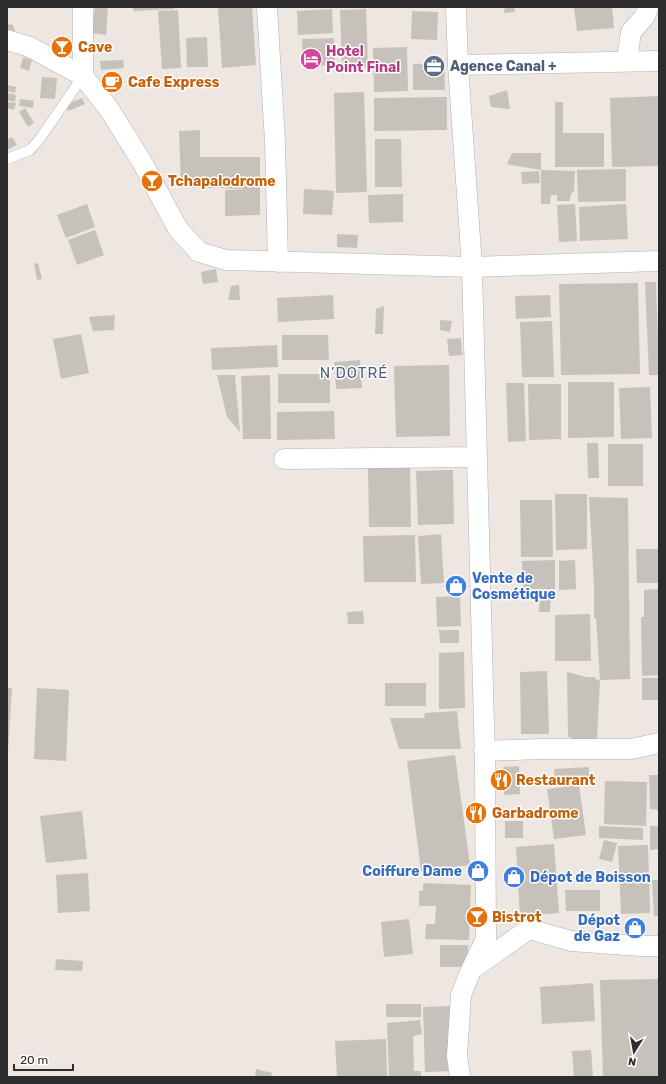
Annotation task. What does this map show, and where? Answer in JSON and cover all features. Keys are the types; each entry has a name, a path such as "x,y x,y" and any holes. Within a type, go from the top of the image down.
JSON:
{"street":[{"path":"83,7 83,76"},
{"path":"267,7 275,142 278,262"},
{"path":"456,7 458,65 472,267 484,751 486,939 461,995 457,1056 460,1077"},
{"path":"627,61 631,32 645,16 648,7"},
{"path":"7,40 30,47 83,76 109,109 142,162 178,229 198,252 226,260 472,267 659,261"},
{"path":"458,65 659,61"},
{"path":"284,459 477,456"},
{"path":"484,751 540,749 631,749 659,743"},
{"path":"471,970 529,929 571,941 659,946"}],"lane":[{"path":"7,159 30,150 39,140 83,76"}],"building":[{"path":"95,7 108,7 106,35 92,33"},
{"path":"133,7 174,7 174,9 133,11"},
{"path":"218,7 252,7 256,65 222,68"},
{"path":"505,7 514,7 515,12 504,13"},
{"path":"574,7 612,7 614,28 577,31"},
{"path":"332,9 333,33 298,35 297,11"},
{"path":"366,9 368,67 342,68 340,10"},
{"path":"178,10 181,68 162,69 158,11"},
{"path":"412,11 438,12 437,40 411,39"},
{"path":"7,24 13,25 15,31 12,36 7,35"},
{"path":"207,37 208,67 187,67 186,38"},
{"path":"334,38 335,65 303,66 302,39"},
{"path":"407,47 408,91 374,92 373,48"},
{"path":"23,57 32,60 29,71 20,68"},
{"path":"123,60 124,68 101,70 100,61"},
{"path":"444,63 445,90 413,90 413,64"},
{"path":"42,77 57,78 55,99 40,98"},
{"path":"7,85 16,87 15,93 7,91"},
{"path":"507,90 510,109 491,107 489,96"},
{"path":"364,92 367,192 336,193 334,93"},
{"path":"7,93 16,95 15,102 7,100"},
{"path":"659,96 659,166 612,167 610,98"},
{"path":"447,97 447,130 374,131 374,98"},
{"path":"82,98 85,104 68,111 65,105"},
{"path":"20,99 34,101 33,108 19,106"},
{"path":"7,102 16,103 14,110 7,108"},
{"path":"555,102 563,102 563,133 604,133 604,167 555,167"},
{"path":"25,108 34,123 28,127 19,112"},
{"path":"200,130 200,157 260,157 260,215 225,216 225,190 249,189 181,187 179,131"},
{"path":"12,137 17,145 7,150 7,140"},
{"path":"375,139 401,139 402,187 375,187"},
{"path":"512,153 541,153 541,170 507,164"},
{"path":"626,169 626,201 578,202 577,170"},
{"path":"541,170 575,171 574,191 571,194 570,201 557,201 557,195 551,195 550,204 541,204"},
{"path":"539,171 540,183 522,184 521,172"},
{"path":"304,189 334,191 332,215 303,214"},
{"path":"403,194 403,222 369,223 368,195"},
{"path":"87,204 95,227 66,238 57,215"},
{"path":"575,204 577,241 559,242 557,205"},
{"path":"626,204 628,239 580,241 579,207"},
{"path":"95,230 104,255 77,265 68,240"},
{"path":"337,234 358,235 357,248 337,247"},
{"path":"38,263 42,279 37,280 34,264"},
{"path":"216,269 218,282 203,284 201,272"},
{"path":"645,282 656,282 659,375 649,375"},
{"path":"638,283 640,374 561,375 559,284"},
{"path":"239,285 240,300 228,300 231,286"},
{"path":"333,295 334,319 278,322 277,298"},
{"path":"550,295 551,317 516,319 515,296"},
{"path":"384,306 383,334 375,334 376,309"},
{"path":"115,315 114,330 93,331 89,317"},
{"path":"440,320 452,321 450,332 440,330"},
{"path":"552,321 554,377 522,377 520,322"},
{"path":"81,334 89,373 61,379 53,339"},
{"path":"282,335 328,335 329,360 282,360"},
{"path":"461,338 462,355 449,356 447,339"},
{"path":"277,345 278,367 212,370 211,348"},
{"path":"360,360 362,388 336,389 334,362"},
{"path":"449,365 450,436 396,437 394,366"},
{"path":"278,374 330,374 330,403 278,403"},
{"path":"217,375 235,375 240,432 227,417"},
{"path":"270,375 271,439 243,439 241,376"},
{"path":"568,382 614,382 614,437 568,438"},
{"path":"506,383 524,383 526,441 508,442"},
{"path":"528,384 561,384 561,439 529,440"},
{"path":"650,387 652,438 621,439 619,388"},
{"path":"334,411 335,439 277,440 277,412"},
{"path":"587,443 598,443 599,478 588,478"},
{"path":"608,444 643,444 643,486 608,486"},
{"path":"410,466 411,527 369,527 368,467"},
{"path":"453,470 454,524 418,525 416,471"},
{"path":"555,494 587,494 587,549 556,550"},
{"path":"589,497 628,498 630,679 600,680 596,618 594,618 594,584"},
{"path":"520,500 552,500 553,557 521,557"},
{"path":"441,534 444,583 421,584 418,536"},
{"path":"415,535 416,582 364,582 363,536"},
{"path":"636,549 659,549 659,583 637,583"},
{"path":"555,560 555,589 523,589 522,561"},
{"path":"575,560 576,589 559,590 559,561"},
{"path":"659,589 659,675 643,676 641,617 644,617 644,590"},
{"path":"540,593 551,593 550,612 539,612"},
{"path":"460,596 461,626 437,627 436,597"},
{"path":"363,611 364,624 348,624 347,612"},
{"path":"590,614 591,661 555,661 555,615"},
{"path":"439,630 459,630 459,643 440,643"},
{"path":"464,652 465,708 439,709 439,653"},
{"path":"547,671 549,734 521,734 520,672"},
{"path":"567,672 586,677 595,677 595,679 600,680 597,740 571,744 571,737 568,737"},
{"path":"642,678 659,678 659,700 642,700"},
{"path":"385,683 426,683 426,706 385,706"},
{"path":"7,688 12,688 8,752 7,751"},
{"path":"37,688 69,690 66,761 34,759"},
{"path":"457,711 461,749 399,749 390,718 424,718 425,713"},
{"path":"455,755 470,865 421,871 407,761"},
{"path":"519,766 520,794 504,795 503,767"},
{"path":"589,767 589,779 555,781 554,769"},
{"path":"649,775 659,775 659,810 650,809"},
{"path":"605,781 647,782 646,826 604,824"},
{"path":"579,785 586,835 554,839 547,789"},
{"path":"82,811 87,859 46,863 40,816"},
{"path":"505,821 523,821 523,838 505,838"},
{"path":"599,826 643,828 643,840 599,838"},
{"path":"650,826 659,826 659,849 650,850"},
{"path":"604,840 617,843 612,862 599,859"},
{"path":"554,844 559,913 520,916 516,847"},
{"path":"648,845 650,913 621,914 618,846"},
{"path":"88,873 90,911 58,913 56,875"},
{"path":"652,880 659,880 659,916 654,916"},
{"path":"423,883 471,885 469,940 425,939 426,924 435,924 436,906 419,906 419,891 423,891"},
{"path":"565,890 600,890 600,911 566,911"},
{"path":"409,919 413,954 384,957 381,922"},
{"path":"440,945 468,945 468,967 440,967"},
{"path":"56,959 83,961 82,971 55,970"},
{"path":"659,979 659,1077 603,1077 600,980"},
{"path":"593,983 595,1021 542,1024 540,987"},
{"path":"386,1004 421,1004 421,1017 386,1017"},
{"path":"453,1006 456,1071 425,1072 423,1007"},
{"path":"420,1020 422,1034 413,1036 414,1071 421,1071 421,1077 389,1077 387,1023"},
{"path":"386,1039 387,1076 337,1077 335,1041"},
{"path":"591,1050 593,1077 574,1077 572,1051"},
{"path":"256,1069 272,1073 271,1077 255,1077"}],"place":[{"name":"Cave","path":"62,47"},
{"name":"Hotel Point Final","path":"311,59"},
{"name":"Agence Canal +","path":"434,66"},
{"name":"Cafe Express","path":"112,82"},
{"name":"Tchapalodrome","path":"152,181"},
{"name":"Vente de Cosmétique","path":"456,586"},
{"name":"Restaurant","path":"501,780"},
{"name":"Garbadrome","path":"476,813"},
{"name":"Coiffure Dame","path":"478,871"},
{"name":"Dépot de Boisson","path":"514,877"},
{"name":"Bistrot","path":"477,917"},
{"name":"Dépot de Gaz","path":"635,928"}],"district":[{"name":"N’DOTRÉ","path":"354,373"}]}
